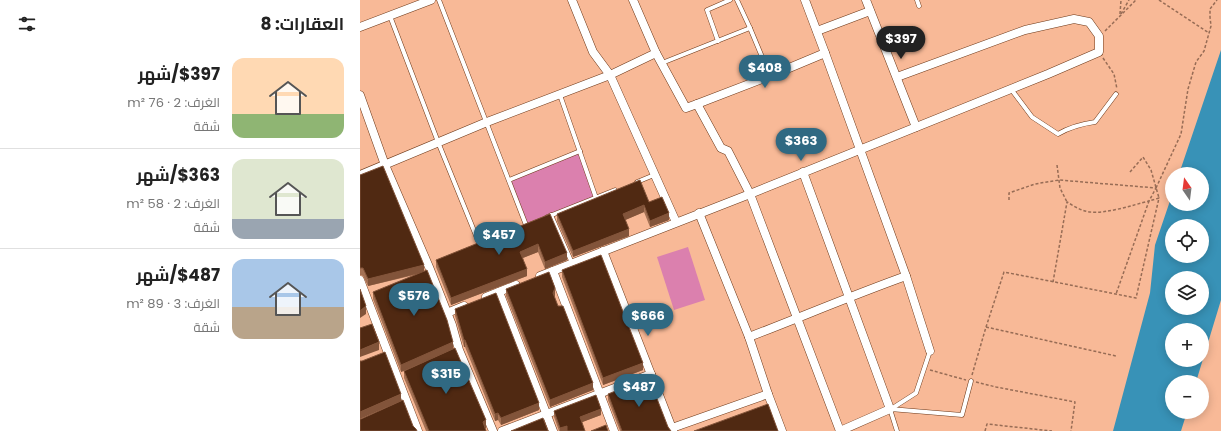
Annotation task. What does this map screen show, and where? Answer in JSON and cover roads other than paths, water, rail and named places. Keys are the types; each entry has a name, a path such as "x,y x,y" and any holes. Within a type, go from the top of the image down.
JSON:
{"street":[{"path":"360,27 420,2 431,0"},
{"path":"572,0 594,52 610,75 676,222"},
{"path":"633,0 656,53 686,108 825,53"},
{"path":"805,0 906,276 930,351"},
{"path":"866,0 916,126"},
{"path":"817,31 870,10"},
{"path":"447,313 750,194 1099,52 1099,36 1089,22 1074,19 1025,30 897,77"},
{"path":"360,175 487,122 610,75 656,53"},
{"path":"360,95 385,165 433,266 452,325 456,352 493,431"},
{"path":"697,104 721,148 728,152 750,194 840,431 890,409 803,172"},
{"path":"699,213 749,336 782,431"},
{"path":"603,251 673,430 768,394"},
{"path":"553,271 614,431"},
{"path":"749,336 906,276"},
{"path":"360,280 384,353 402,376 403,403 418,431"},
{"path":"499,292 553,431"},
{"path":"502,431 651,374"}],"lane":[{"path":"439,0 526,225"},
{"path":"718,41 708,10 730,0"},
{"path":"737,0 770,76"},
{"path":"917,0 919,6"},
{"path":"390,15 438,142 479,243"},
{"path":"662,64 750,28"},
{"path":"1010,89 1032,117 1058,134 1082,124 1095,122 1116,94"},
{"path":"560,95 596,198"},
{"path":"509,180 580,151"},
{"path":"633,183 655,175"},
{"path":"545,218 618,189"},
{"path":"552,215 572,263"},
{"path":"520,228 533,223"},
{"path":"472,246 485,240"},
{"path":"890,409 916,393 930,351"},
{"path":"890,409 962,415 971,381"},
{"path":"890,409 897,431"}],"water":[{"path":"1221,50 1221,300 1209,339 1209,323 1165,323 1165,367 1201,367 1198,375 1165,375 1165,419 1185,419 1181,431 1113,431 1150,293 1155,245 1167,211 1209,211 1209,167 1181,167"}]}
